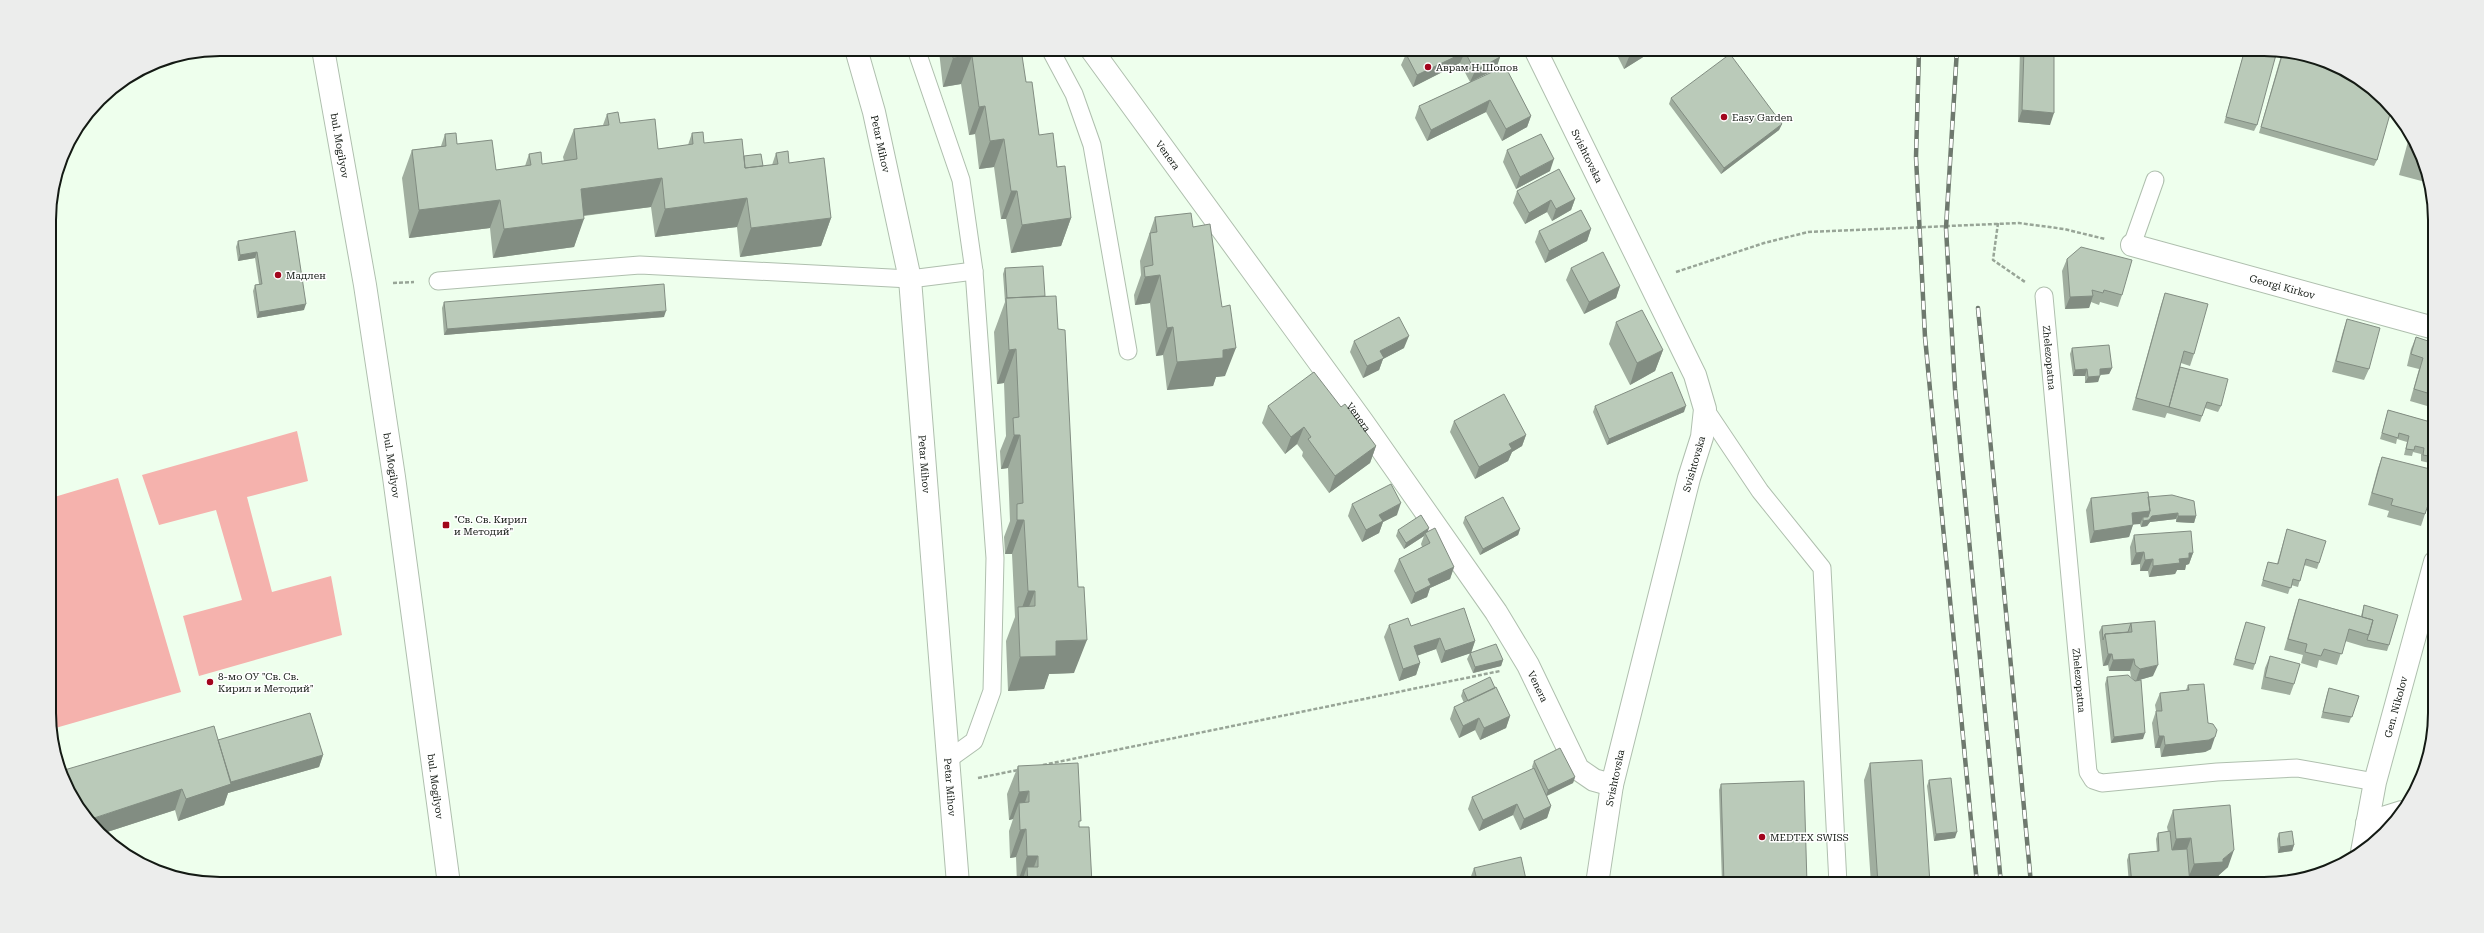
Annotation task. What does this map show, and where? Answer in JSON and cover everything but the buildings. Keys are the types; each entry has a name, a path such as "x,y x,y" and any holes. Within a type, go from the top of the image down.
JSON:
{"street":[{"name":"bul. Mogilyov","path":"324,56 365,285 395,485 448,877"},
{"name":"Petar Mihov","path":"858,56 874,112 910,279 958,877"},
{"name":"Venera","path":"1096,56 1362,421 1496,612 1528,665 1578,769 1594,780 1612,784"},
{"name":"Svishtovska","path":"1538,56 1695,375 1705,408 1702,437 1689,478 1612,784 1597,877"},
{"name":"Georgi Kirkov","path":"2132,245 2428,326"},
{"name":"Gen. Nikolov","path":"2363,843 2375,782 2428,588"},
{"path":"2367,823 2392,815"}],"lane":[{"path":"918,56 960,180 974,271 995,558 992,691 974,741 949,759"},
{"path":"1054,56 1074,94 1092,145 1128,351"},
{"path":"2132,245 2155,180"},
{"path":"438,280 640,265 910,279 974,271"},
{"name":"Zhelezopatna","path":"2044,296 2087,764 2088,772 2093,780 2102,783 2217,772 2297,768 2375,782"},
{"path":"1705,408 1760,491 1822,568 1838,877"}],"path":[{"path":"1649,282 1749,247 1808,232 2019,223 2064,229 2132,245"},
{"path":"1998,224 1993,260 2044,296"},
{"path":"365,285 438,280"},
{"path":"1037,766 1528,665"},
{"path":"951,783 1021,769"}],"shaded area":[{"path":"297,431 308,481 247,497 272,592 331,576 342,635 199,676 183,616 242,600 216,510 159,525 142,475"},
{"path":"118,478 181,692 56,728 56,497"}],"railway":[{"path":"1919,56 1916,157 1925,337 1976,877"},
{"path":"1957,56 1946,228 1955,389 2000,877"},
{"path":"1978,308 2030,877"}],"place":[{"name":"Аврам Н Шопов","path":"1428,67"},
{"name":"Easy Garden","path":"1724,117"},
{"name":"Мадлен","path":"278,275"},
{"name":"\"Св. Св. Кирил и Методий\"","path":"446,525"},
{"name":"8-мо ОУ \"Св. Св. Кирил и Методий\"","path":"210,682"},
{"name":"MEDTEX SWISS","path":"1762,837"}]}
